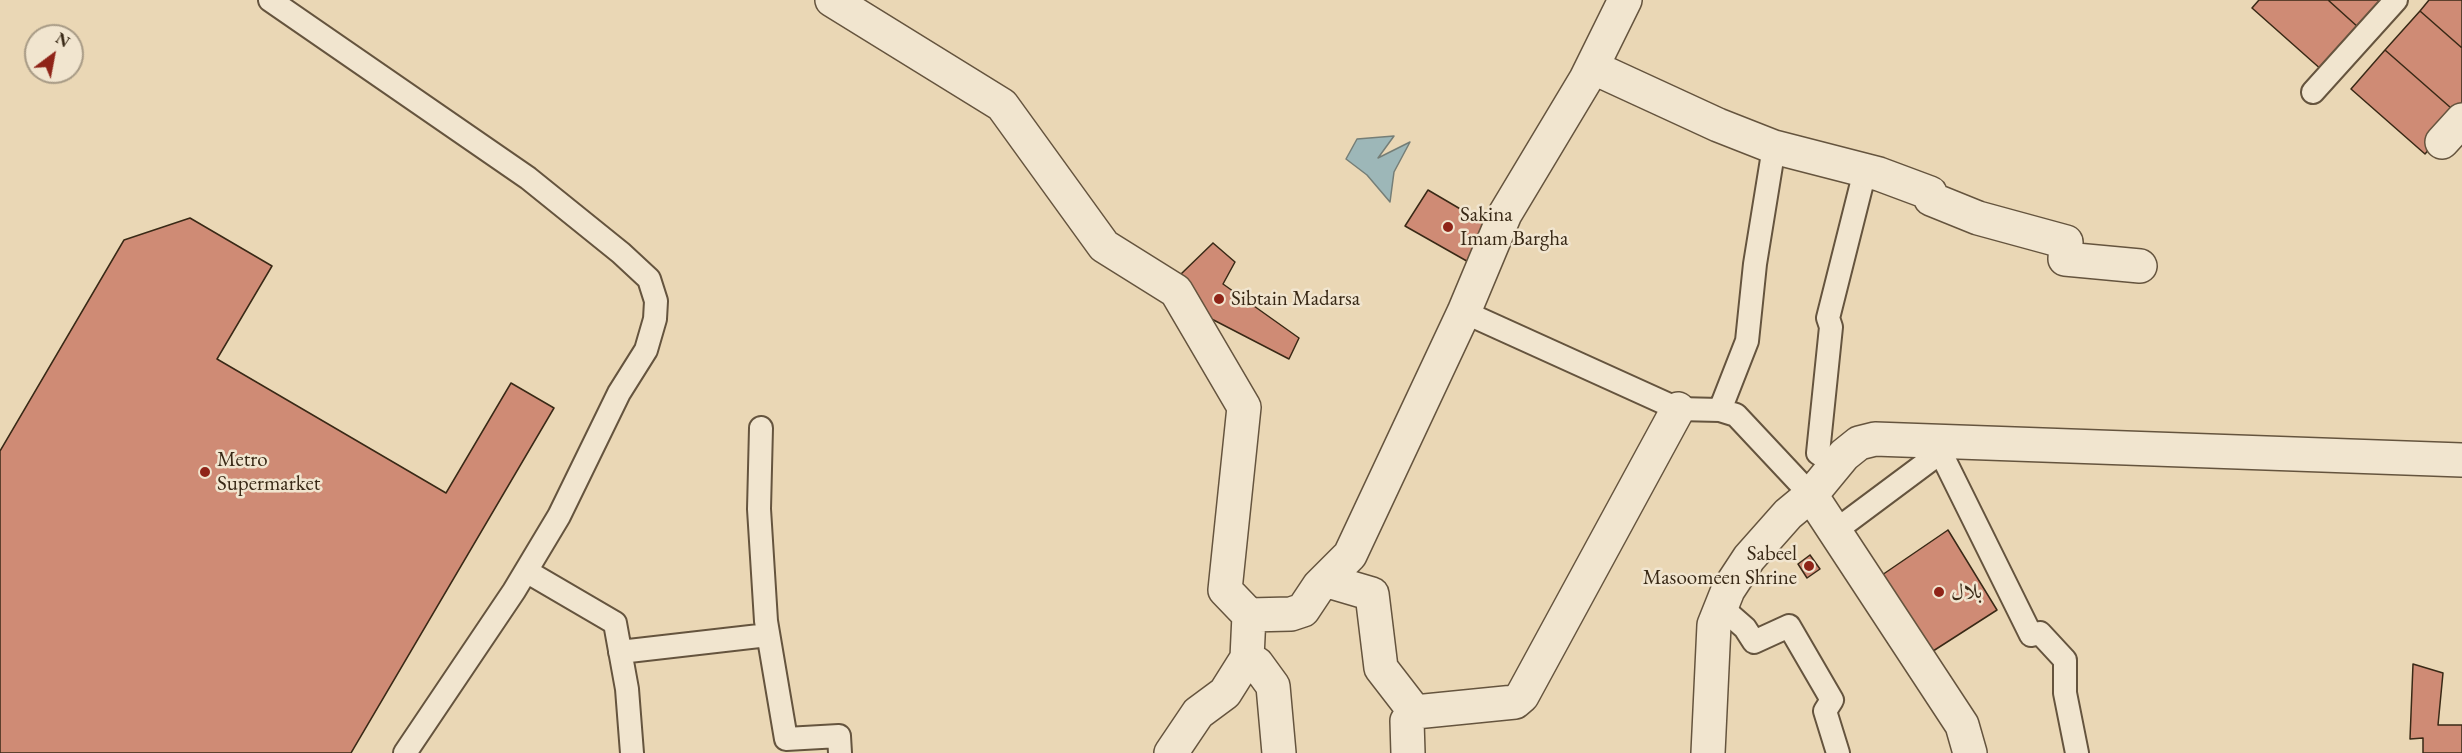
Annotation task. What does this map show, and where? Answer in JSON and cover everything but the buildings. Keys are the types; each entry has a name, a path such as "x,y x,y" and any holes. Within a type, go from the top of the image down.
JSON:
{"street":[{"path":"832,0 1002,105 1104,246 1176,291 1244,407 1225,590 1249,615 1291,615 1303,610 1319,586 1328,581 1350,555 1464,312 1505,214 1589,73 1624,0"},
{"path":"1589,73 1774,147 1865,171 1930,193 1931,199 1978,218 2066,242 2065,259 2140,266"},
{"path":"1408,753 1407,721 1414,712 1515,702 1522,696 1678,409"},
{"path":"1708,753 1714,625 1728,590 1749,558 1788,514 1811,495 1836,465 1859,443 1875,439 1938,446 2462,460"},
{"path":"1811,495 1962,725 1970,753"},
{"path":"1328,581 1372,594 1381,668 1414,712"},
{"path":"1172,753 1198,713 1225,693 1247,658 1249,615"},
{"path":"1247,658 1257,664 1273,686 1279,753"}],"lane":[{"path":"270,0 528,178 621,253 649,279 656,301 646,350 619,393 559,516 526,571 405,753"},
{"path":"2313,92 2396,0"},
{"path":"1720,410 1747,341 1755,264 1774,147"},
{"path":"1836,465 1818,453 1831,327 1828,318 1865,171"},
{"path":"1464,312 1678,409 1720,410 1736,415 1811,495"},
{"path":"761,428 759,509 768,635 786,739 839,736 840,753"},
{"path":"1835,531 1938,446 2031,635 2040,633 2066,660 2065,693 2077,753"},
{"path":"526,571 615,623 627,689 632,753"},
{"path":"1721,607 1745,628 1754,642 1789,626 1832,700 1825,711 1838,753"},
{"path":"620,652 768,635"}],"water":[{"path":"1394,136 1378,158 1410,142 1394,172 1390,202 1367,175 1346,159 1357,139"}],"place":[{"name":"Sakina Imam Bargha","path":"1448,227"},
{"name":"Sibtain Madarsa","path":"1219,299"},
{"name":"Metro Supermarket","path":"205,472"},
{"name":"Sabeel Masoomeen Shrine","path":"1809,566"},
{"name":"بلال","path":"1939,592"}]}
